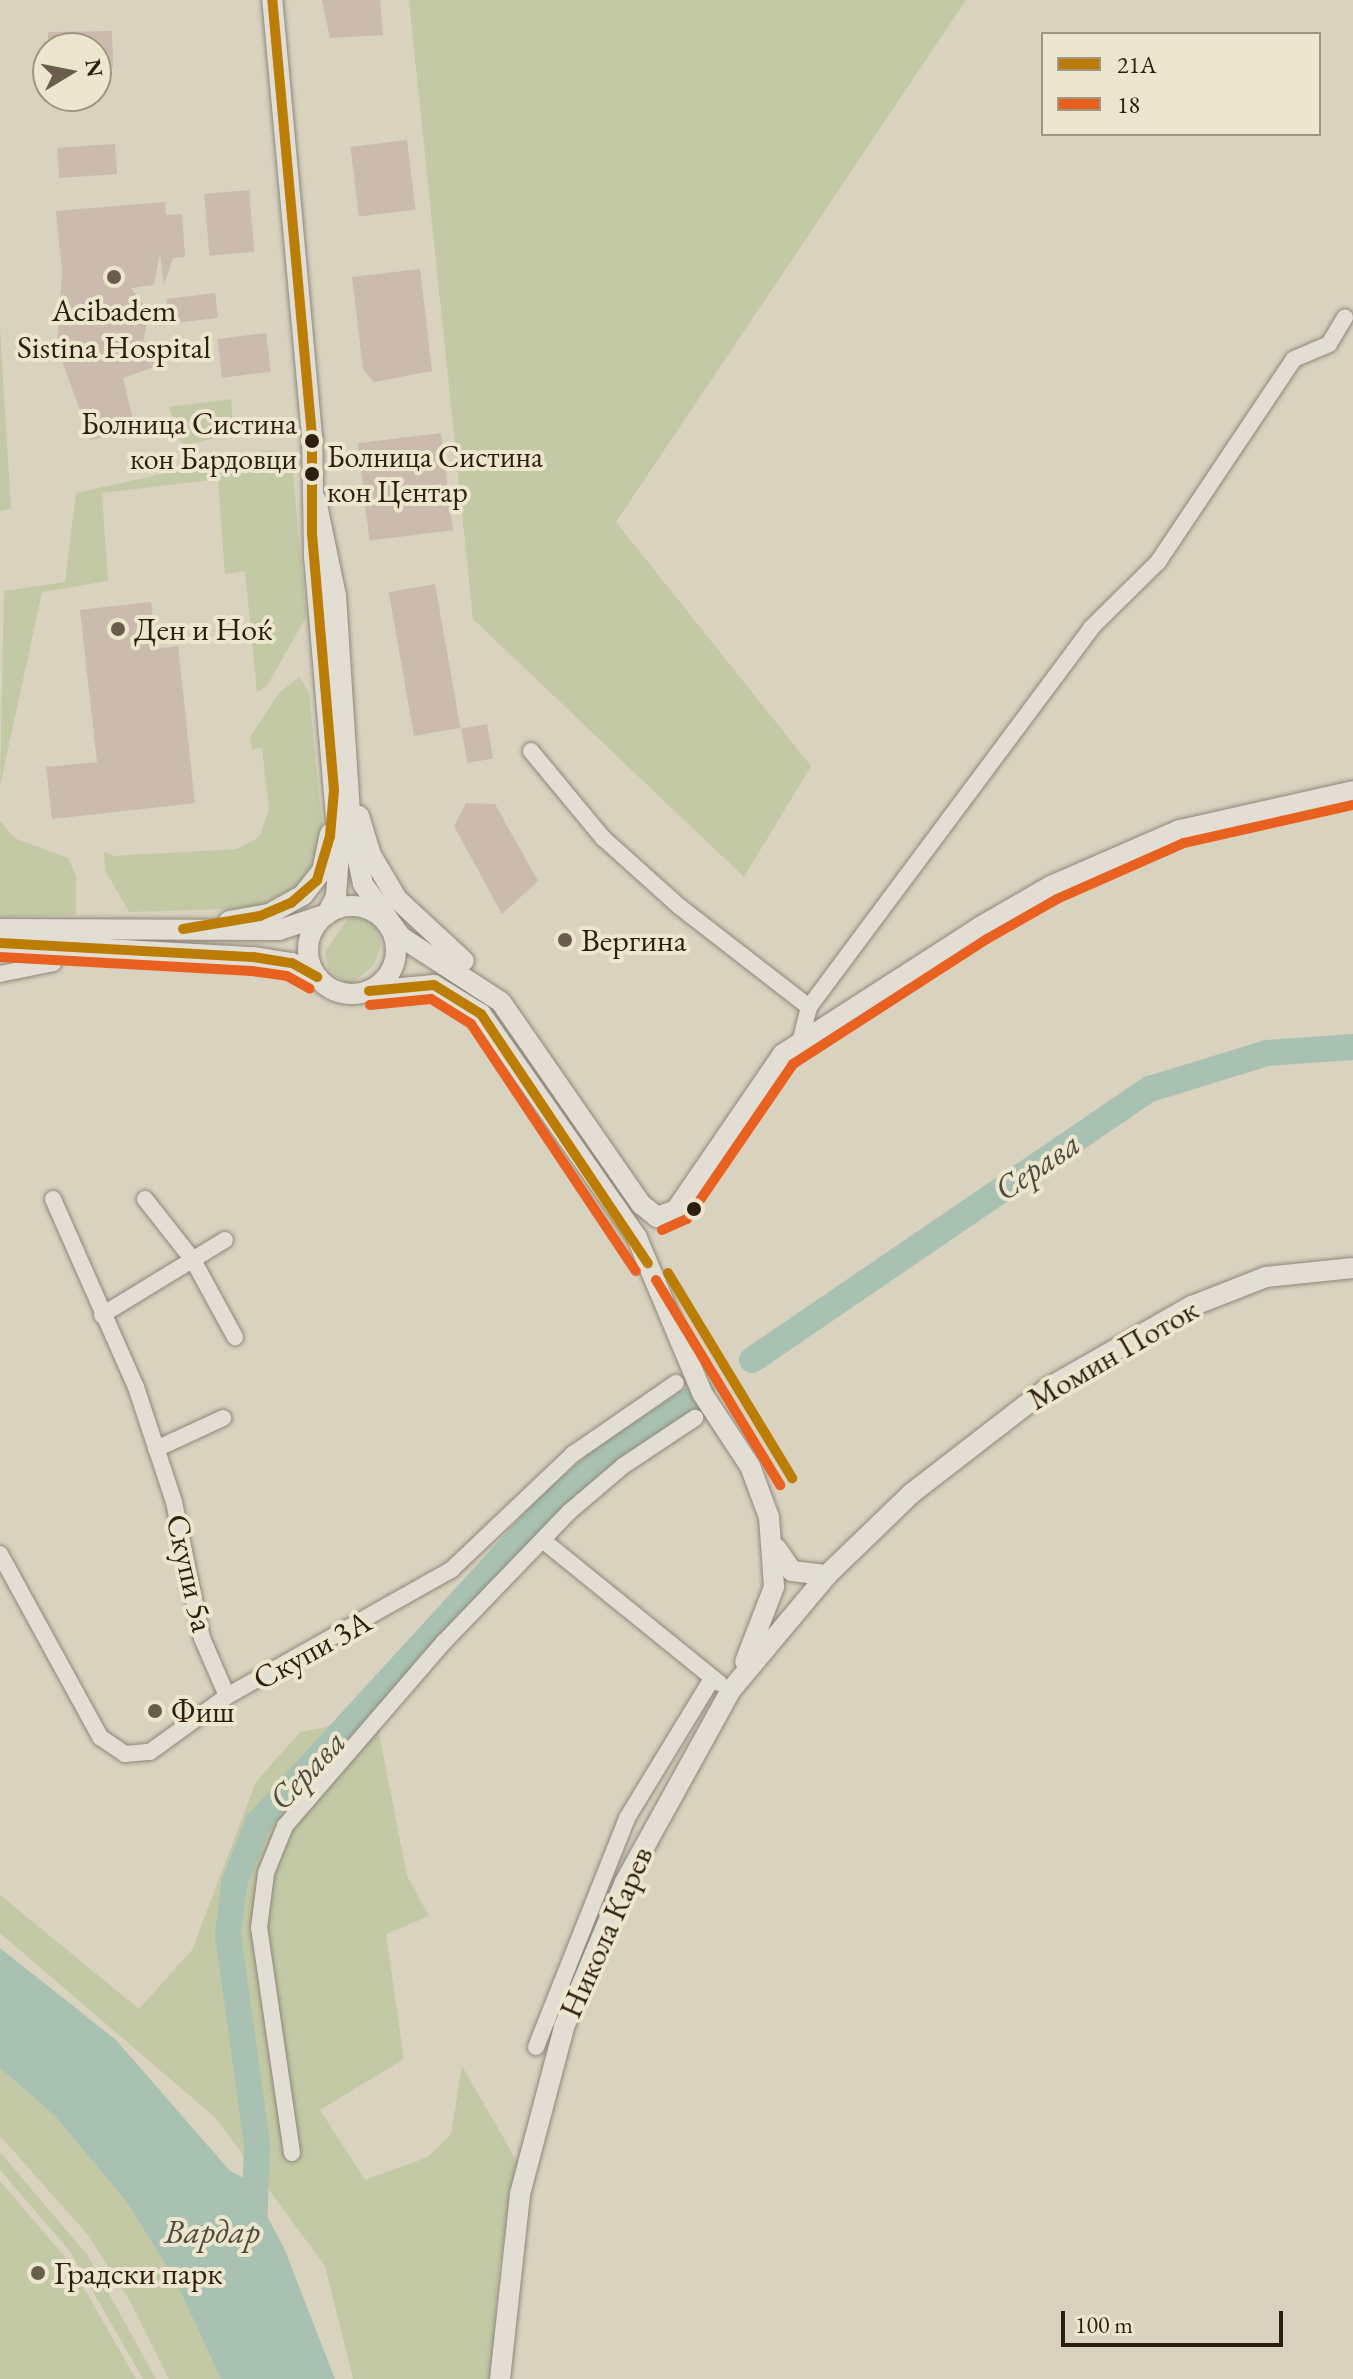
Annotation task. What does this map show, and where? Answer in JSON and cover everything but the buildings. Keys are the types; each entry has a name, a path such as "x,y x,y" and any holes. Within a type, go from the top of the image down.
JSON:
{"street":[{"path":"272,0 316,500 336,596 345,746 357,868 387,924 392,962 369,991"},
{"path":"801,1040 809,1007 1091,628 1175,539 1294,359 1329,344 1345,317"},
{"path":"316,500 313,545 340,876 327,914 310,945 317,977"},
{"path":"345,746 365,838 387,884 501,1002 641,1204 657,1217 676,1210 754,1088 801,1040 1051,886 1180,830 1353,791"},
{"path":"531,751 603,838 809,1007"},
{"path":"183,929 269,914 303,895 325,861 334,790"},
{"path":"0,929 279,930 355,905 501,1002"},
{"path":"0,943 53,943 272,959 317,977 340,994 434,985 481,1014 648,1263 689,1362 716,1417 753,1473 775,1544 787,1568 827,1575"},
{"path":"0,974 53,963 53,943"},
{"name":"Скупи 5а","path":"53,1199 156,1449 174,1502 202,1638 227,1696"},
{"path":"145,1199 193,1260 235,1337"},
{"path":"102,1315 225,1240"},
{"name":"Момин Поток","path":"856,1547 937,1472 1048,1388 1165,1318 1266,1277 1353,1268"},
{"name":"Скупи 3А","path":"0,1554 110,1746 125,1754 150,1752 227,1696 452,1569 573,1454 676,1383"},
{"path":"156,1449 223,1418"},
{"path":"292,2153 259,1928 273,1850 314,1786 597,1486 695,1418"},
{"path":"545,1542 712,1679 731,1690 772,1596 775,1544"},
{"name":"Никола Карев","path":"500,2379 520,2194 564,2027 625,1882 693,1749 731,1690 827,1575 856,1547"},
{"path":"536,2047 627,1818 712,1679"}],"shaded area":[{"path":"409,0 966,0 616,522 811,766 744,877 473,619"},
{"path":"0,328 11,509 0,511"},
{"path":"231,399 233,434 186,445 179,440 169,407"},
{"path":"272,450 292,462 306,617 267,686 257,692 245,571 225,574 218,479 102,493 108,581 42,592 0,786 4,591 65,582 76,493"},
{"path":"299,677 309,692 324,844 305,884 268,908 129,912 105,870 104,851 114,856 237,849 259,837 269,810 262,748 252,749 250,737 279,693"},
{"path":"0,820 14,838 68,858 76,876 76,915 0,917"},
{"path":"351,915 376,925 381,945 374,965 349,986 328,969 325,951"},
{"path":"376,1718 407,1876 429,1916 386,1934 404,2059 320,2110 365,2180 428,2157 451,2134 462,2066 518,2163 499,2269 491,2379 353,2379 325,2266 216,2118 0,1933 0,1895 139,2009 192,1950 256,1782 300,1732"},
{"path":"0,2068 55,2116 126,2201 174,2278 221,2379 169,2379 129,2299 88,2235 0,2136"},
{"path":"0,2152 88,2256 156,2379 143,2379 69,2250 0,2170"},
{"name":"Градски парк","path":"0,2181 69,2262 136,2379 0,2379"}],"water":[{"name":"Вардар","path":"0,1948 116,2040 230,2171 248,2180 284,2248 335,2379 221,2379 174,2278 126,2201 55,2116 0,2068"}],"waterway":[{"name":"Серава","path":"752,1360 1150,1089 1267,1053 1353,1047"},
{"name":"Серава","path":"254,2235 257,2144 228,1936 234,1884 258,1823 550,1504 602,1459 702,1393"}],"transit line":[{"name":"21A","path":"183,929 260,916 291,903 317,880 330,836 334,790 312,533 312,436 272,0"},
{"name":"18","path":"662,1230 687,1219 793,1064 987,939 1057,899 1184,843 1353,805"},
{"name":"21A","path":"0,943 253,957 292,963 317,977"},
{"name":"18","path":"0,957 252,971 287,976 310,989"},
{"name":"21A","path":"369,991 434,985 481,1014 648,1263"},
{"name":"18","path":"370,1005 431,999 471,1024 636,1271"},
{"name":"21A","path":"668,1273 792,1478"},
{"name":"18","path":"656,1280 780,1485"}],"place":[{"name":"Acibadem Sistina Hospital","path":"114,277"},
{"name":"Болница Систина кон Бардовци","path":"312,441"},
{"name":"Болница Систина кон Центар","path":"312,474"},
{"name":"Ден и Ноќ","path":"118,629"},
{"name":"Вергина","path":"565,940"},
{"name":"Фиш","path":"155,1711"},
{"name":"Градски парк","path":"38,2273"}]}
